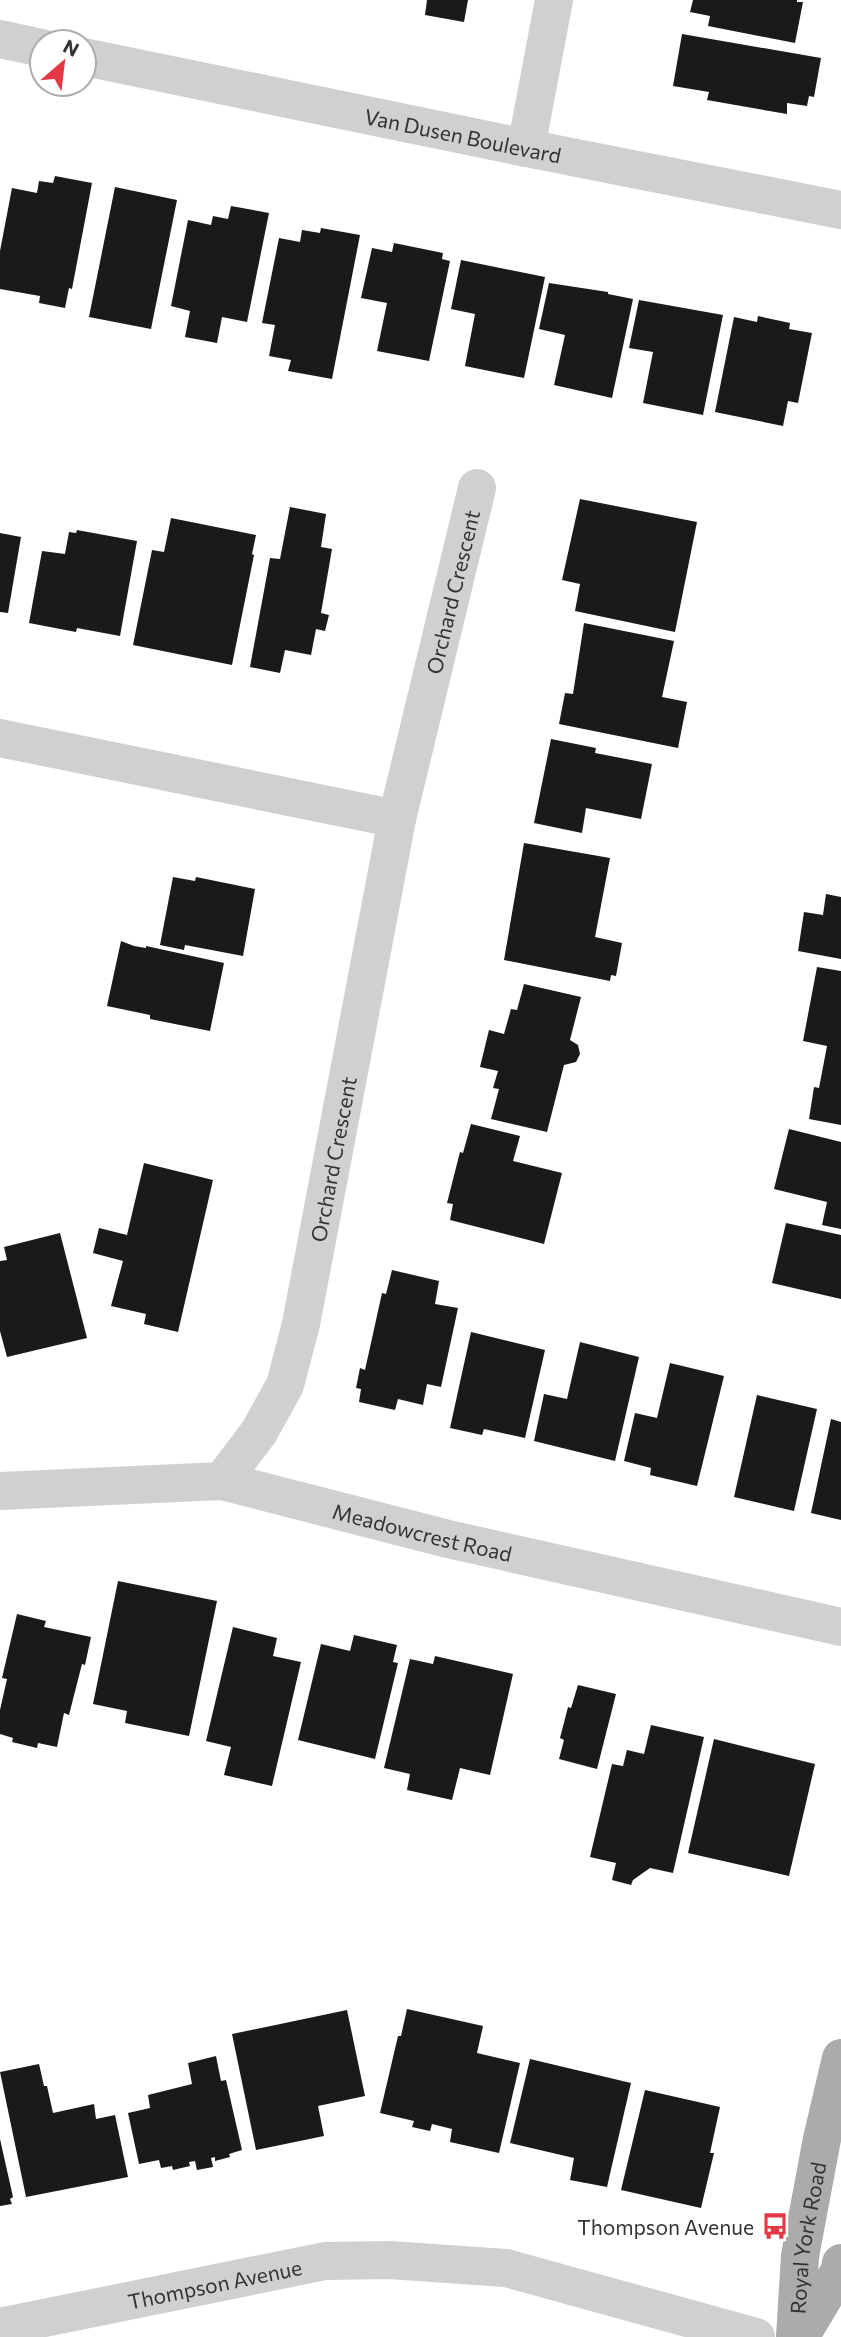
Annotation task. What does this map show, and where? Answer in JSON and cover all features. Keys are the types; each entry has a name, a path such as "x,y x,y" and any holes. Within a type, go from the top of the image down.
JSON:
{"main road":[{"name":"Royal York Road","path":"795,2337 800,2256 822,2139 841,2058"},
{"name":"Royal York Road","path":"800,2337 839,2272 841,2263"}],"street":[{"path":"526,148 554,0"},
{"path":"0,39 28,45"},
{"name":"Van Dusen Boulevard","path":"98,60 841,210"},
{"name":"Orchard Crescent","path":"222,1481 259,1432 285,1385 301,1324 397,819 477,488"},
{"path":"0,738 397,819"},
{"name":"Meadowcrest Road","path":"0,1491 222,1481 448,1539 841,1627"},
{"name":"Thompson Avenue","path":"0,2327 325,2261 389,2260 506,2268 756,2337"}],"building":[{"path":"427,0 468,0 464,22 425,15"},
{"path":"693,0 803,2 795,43 708,26 710,16 690,12"},
{"path":"682,34 821,58 814,97 809,96 807,106 787,103 787,114 707,100 709,92 673,86"},
{"path":"55,176 92,183 72,289 69,288 65,308 39,303 40,296 0,289 0,251 12,188 37,193 39,181 53,183"},
{"path":"115,187 177,200 151,329 89,317"},
{"path":"231,206 269,213 247,322 222,317 217,343 185,337 190,311 171,306 188,220 211,225 213,216 228,219"},
{"path":"321,228 360,235 332,379 288,371 291,360 269,356 275,325 262,323 279,238 300,242 302,230 320,233"},
{"path":"394,243 443,253 442,259 450,261 429,361 377,351 387,303 361,298 372,248 392,252"},
{"path":"461,260 545,277 524,378 465,366 475,314 451,309"},
{"path":"549,283 608,292 633,299 612,398 554,385 565,335 539,329"},
{"path":"639,300 723,315 703,415 643,403 653,352 629,348"},
{"path":"758,316 790,323 789,329 812,333 798,403 788,401 783,426 715,412 734,317 757,322"},
{"path":"580,499 697,522 675,632 575,611 580,584 562,580"},
{"path":"290,507 326,514 321,547 332,549 321,613 329,615 325,631 316,629 311,655 285,650 280,673 250,667 270,558 280,559"},
{"path":"171,518 256,535 232,665 133,645 152,550 164,552"},
{"path":"77,530 137,541 120,636 77,628 76,632 29,623 42,551 65,554 69,532 76,533"},
{"path":"0,533 21,537 8,613 0,612"},
{"path":"584,623 674,641 662,697 687,702 678,748 559,724 565,693 573,694"},
{"path":"551,739 596,748 595,753 652,764 641,819 586,808 582,833 534,823"},
{"path":"524,843 610,858 595,937 622,943 616,976 611,975 610,981 504,960"},
{"path":"173,877 195,881 196,877 255,889 243,956 185,945 184,950 160,945"},
{"path":"826,894 841,897 841,959 798,951 804,912 823,915"},
{"path":"121,941 134,946 146,946 224,963 210,1031 150,1019 150,1015 107,1006"},
{"path":"817,967 841,971 841,1125 809,1119 814,1087 819,1088 827,1046 803,1041"},
{"path":"524,984 581,997 570,1040 578,1045 580,1054 576,1062 564,1065 547,1132 491,1119 499,1089 493,1088 498,1071 480,1067 489,1030 504,1034 511,1009 517,1010"},
{"path":"471,1124 520,1136 513,1161 562,1173 544,1244 450,1220 453,1204 447,1203 460,1152 463,1153"},
{"path":"789,1129 841,1142 841,1229 822,1225 827,1202 774,1189"},
{"path":"144,1163 213,1180 178,1332 144,1324 146,1314 111,1306 123,1261 93,1253 99,1228 127,1235"},
{"path":"786,1223 841,1235 841,1299 772,1283"},
{"path":"60,1233 87,1338 7,1357 0,1331 0,1261 7,1260 4,1247"},
{"path":"392,1270 439,1281 435,1304 458,1308 441,1387 427,1384 423,1405 398,1399 395,1410 359,1402 361,1389 356,1388 360,1368 365,1370 382,1293 386,1294"},
{"path":"471,1332 545,1350 525,1438 484,1429 482,1435 450,1428"},
{"path":"580,1342 639,1357 615,1461 534,1441 544,1394 567,1399"},
{"path":"670,1363 724,1376 697,1486 650,1475 651,1468 624,1461 635,1413 657,1418"},
{"path":"757,1395 817,1409 794,1511 734,1497"},
{"path":"831,1419 841,1422 841,1520 811,1513"},
{"path":"118,1581 217,1601 189,1736 125,1723 127,1711 93,1704"},
{"path":"17,1614 46,1621 44,1627 91,1637 69,1715 64,1713 57,1747 38,1743 37,1748 12,1742 13,1738 0,1734 0,1710 7,1679 2,1678"},
{"path":"233,1627 277,1638 273,1656 301,1662 272,1786 224,1775 231,1747 206,1741"},
{"path":"354,1635 397,1645 393,1662 398,1663 375,1759 298,1740 321,1644 350,1651"},
{"path":"435,1656 513,1674 490,1775 460,1768 452,1800 407,1790 410,1774 384,1768 410,1659 433,1664"},
{"path":"578,1685 616,1694 597,1769 559,1759 564,1740 560,1738 568,1707 571,1708"},
{"path":"651,1725 704,1737 673,1873 650,1868 633,1880 631,1885 612,1880 616,1863 590,1857 612,1764 623,1766 627,1750 644,1754"},
{"path":"714,1739 815,1764 789,1876 688,1853"},
{"path":"407,2009 483,2026 477,2053 520,2063 499,2153 450,2142 452,2129 432,2124 430,2131 412,2127 414,2121 380,2113"},
{"path":"347,2010 365,2096 318,2106 324,2136 256,2150 232,2034"},
{"path":"216,2056 221,2081 226,2080 242,2150 215,2161 215,2157 211,2158 213,2167 197,2170 195,2161 189,2162 190,2166 173,2170 172,2166 161,2168 159,2160 139,2164 128,2113 150,2108 148,2095 192,2084 188,2063"},
{"path":"530,2059 631,2083 607,2187 570,2180 574,2158 510,2143"},
{"path":"39,2064 53,2113 94,2104 96,2119 115,2115 128,2177 26,2197 0,2072"},
{"path":"645,2090 720,2107 710,2153 714,2153 701,2208 621,2190"},
{"path":"0,2139 13,2197 10,2199 12,2204 0,2206"}],"place":[{"name":"Thompson Avenue","path":"775,2226"}]}
